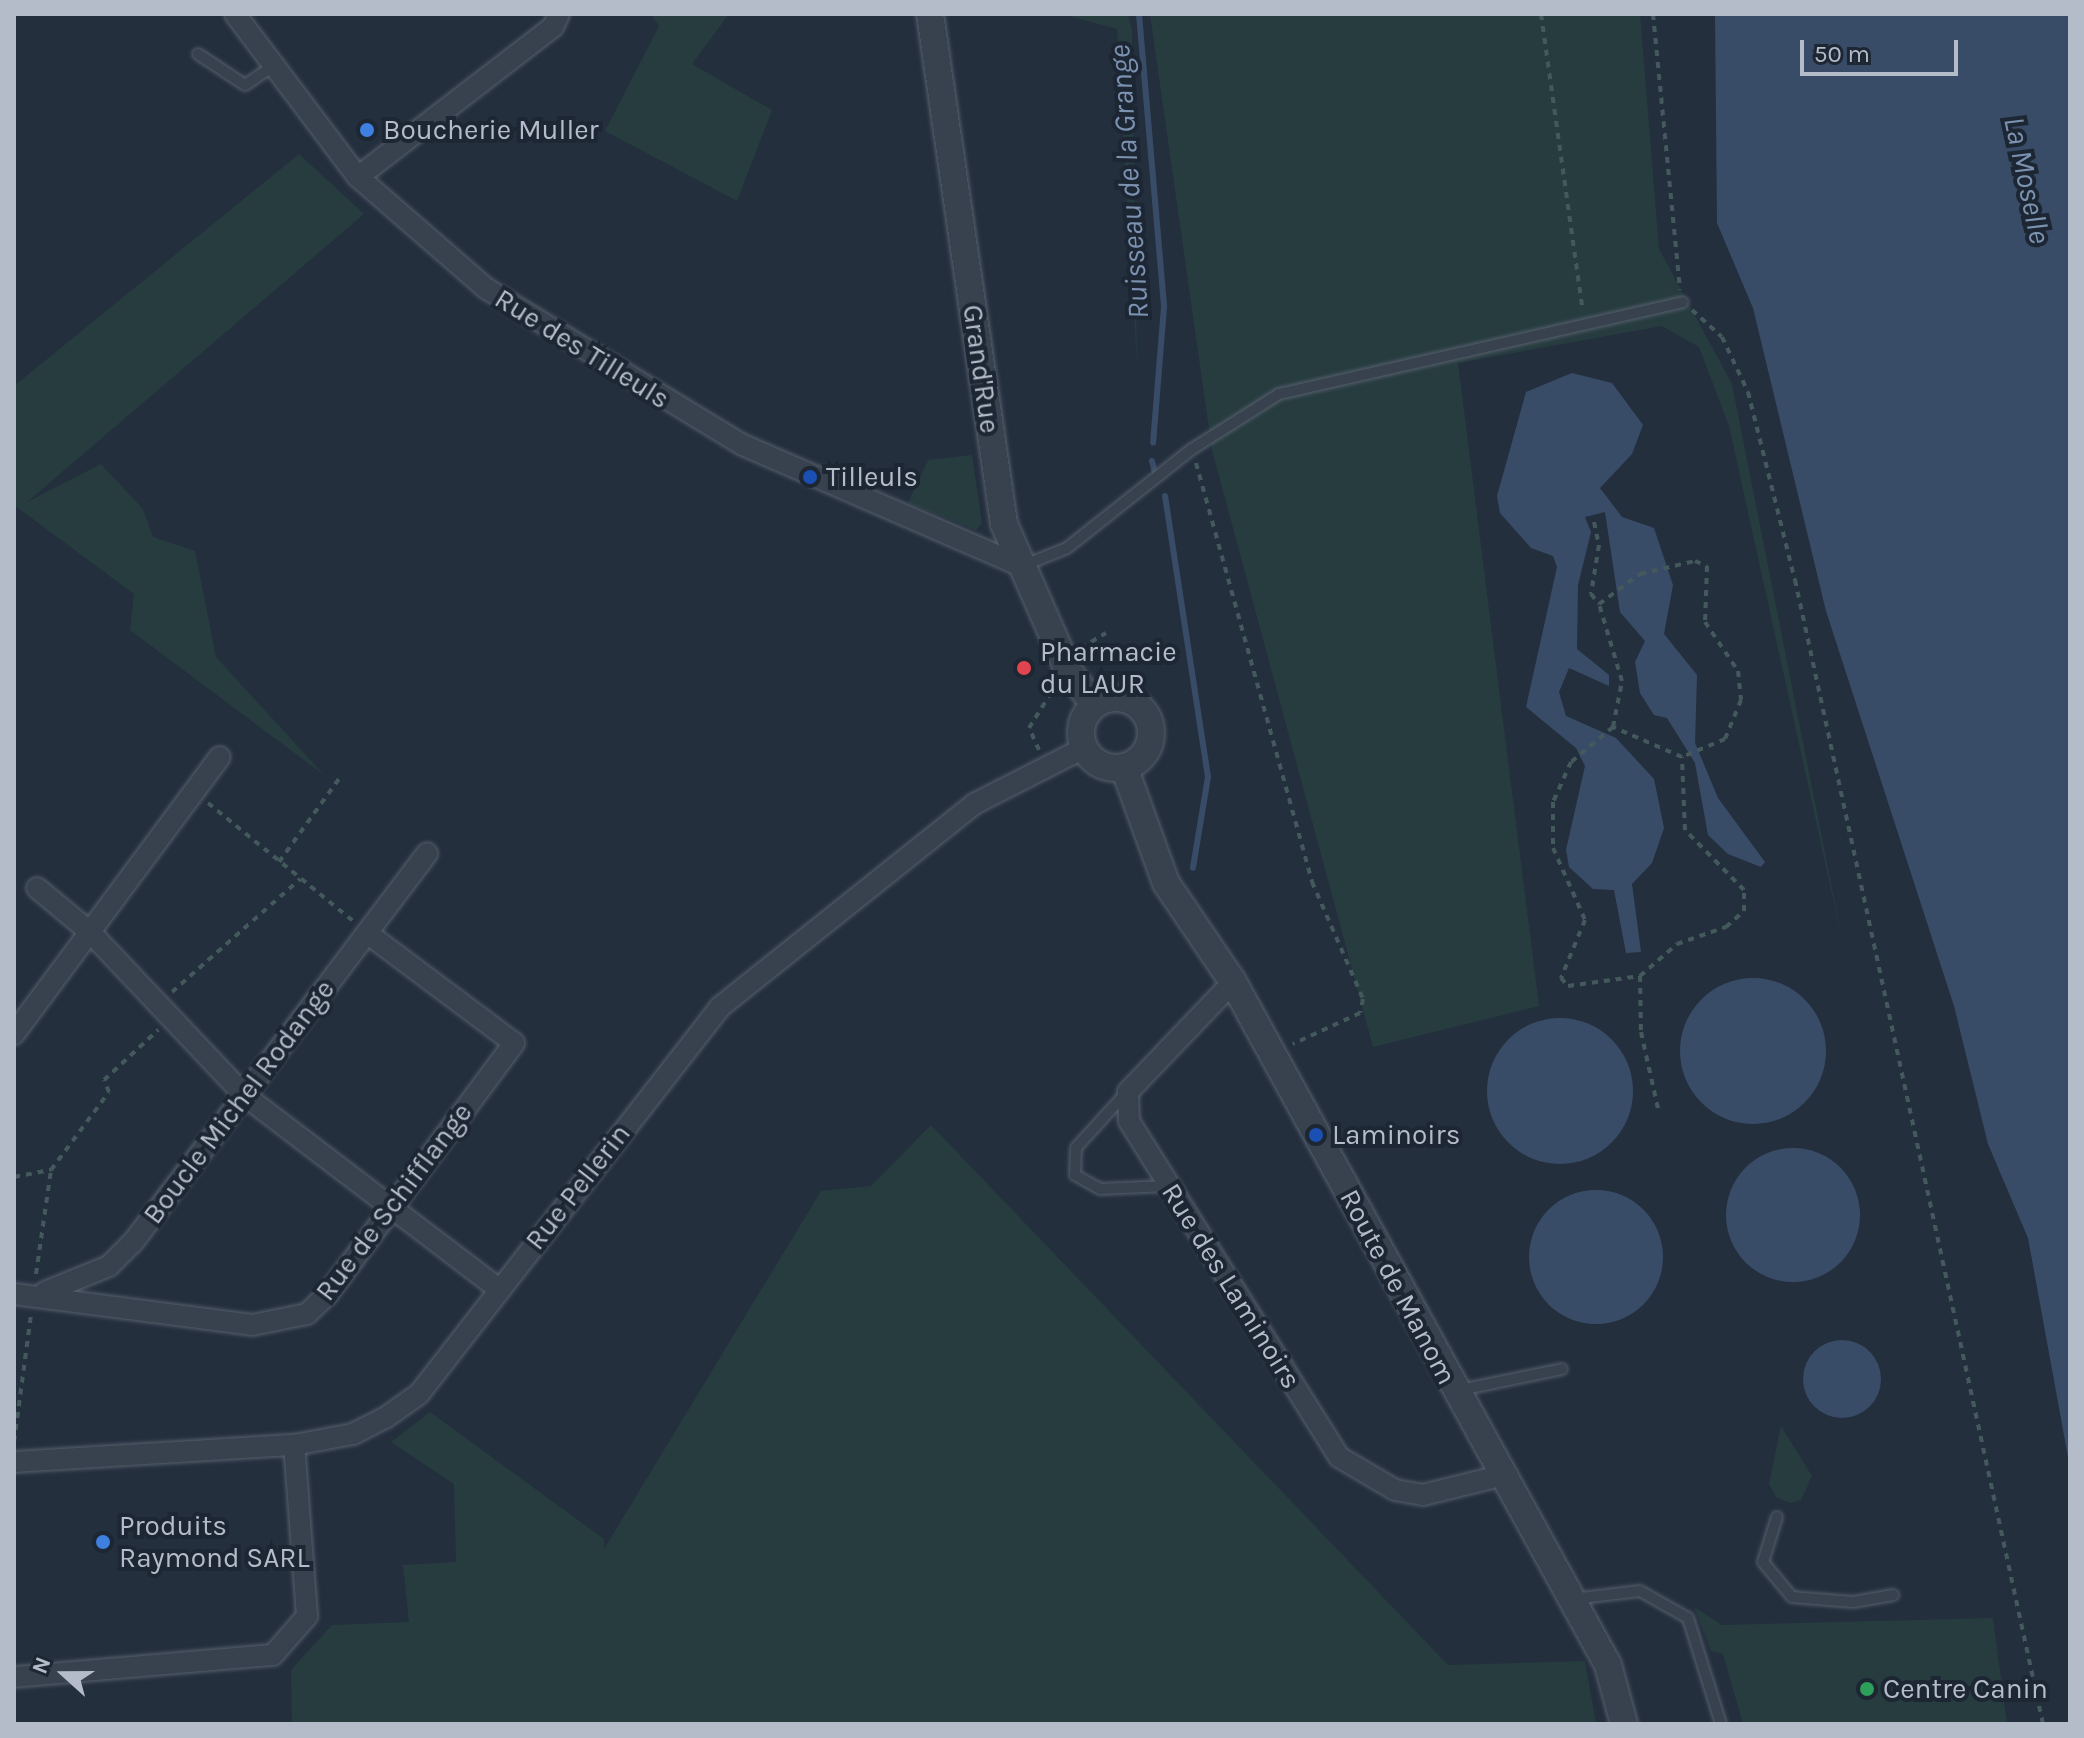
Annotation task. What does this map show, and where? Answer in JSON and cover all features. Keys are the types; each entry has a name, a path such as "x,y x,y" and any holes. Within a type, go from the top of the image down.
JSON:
{"street":[{"name":"Rue des Tilleuls","path":"235,14 358,177 487,289 679,410 810,477 1019,565"},
{"path":"358,177 553,27 559,14"},
{"name":"Grand'Rue","path":"930,14 1004,524 1019,565 1069,672 1094,704"},
{"path":"1127,699 1150,723 1149,746 1124,767 1100,765 1084,748 1081,724 1094,704 1127,699"},
{"name":"Rue Pellerin","path":"14,1462 294,1445 353,1434 419,1394 683,1052 749,981 974,804 1084,748"},
{"path":"14,1034 220,757"},
{"name":"Route de Manom","path":"1124,767 1166,883 1233,982 1500,1476 1608,1665 1624,1724"},
{"name":"Boucle Michel Rodange","path":"20,1291 69,1287 109,1266 244,1095 427,853"},
{"path":"37,888 90,932 244,1095 391,1210 499,1289"},
{"name":"Rue de Schifflange","path":"20,1291 252,1325 283,1323 327,1295 514,1043 367,933"},
{"path":"1128,1092 1233,982"},
{"name":"Rue des Laminoirs","path":"1128,1092 1129,1121 1339,1457 1395,1490 1423,1495 1500,1476"},
{"path":"14,1677 273,1655 307,1616 294,1445"}],"lane":[{"path":"198,54 245,85 272,67"},
{"path":"1019,565 1067,548 1192,449 1279,394 1683,302"},
{"path":"1128,1092 1076,1148 1075,1175 1100,1189 1167,1186"},
{"path":"1454,1391 1562,1369"},
{"path":"1777,1517 1763,1562 1792,1597 1839,1602 1893,1595"},
{"path":"1571,1599 1640,1591 1688,1618 1721,1724"}],"path":[{"path":"1541,14 1585,322"},
{"path":"1653,14 1673,263 1683,302 1722,337 1748,392 2043,1724"},
{"path":"1192,449 1312,882 1363,999 1360,1013 1271,1055"},
{"path":"1594,522 1599,545 1591,594 1601,602 1622,681 1613,727 1571,762 1553,802 1553,848 1585,920 1563,983 1640,976 1682,941 1726,927 1744,911 1744,890 1685,830 1683,756"},
{"path":"1601,602 1634,577 1671,567 1707,566 1705,622 1741,686 1732,730 1704,748 1683,756 1613,727"},
{"path":"1040,752 1029,728 1058,678"},
{"path":"279,862 341,776"},
{"path":"194,792 367,933"},
{"path":"14,1177 51,1170 109,1092 104,1080 165,1011 300,879"},
{"path":"1640,976 1641,1032 1659,1113"},
{"path":"14,1440 29,1439"}],"green space":[{"path":"651,14 729,14 692,64 772,110 737,201 605,131 659,26"},
{"path":"1062,14 1128,14 1132,30 1137,364 1117,29"},
{"path":"1150,14 1640,14 1659,249 1732,384 1842,939 1729,426 1699,347 1662,326 1458,363 1539,1006 1373,1047 1212,450"},
{"path":"299,154 364,214 27,502 101,464 143,509 153,537 195,551 216,657 324,775 130,630 134,594 14,505 14,386"},
{"path":"972,455 982,523 976,530 908,503 928,460"},
{"path":"931,1125 1448,1665 1585,1661 1596,1724 292,1724 291,1670 332,1625 409,1622 403,1565 456,1562 454,1484 391,1442 430,1412 604,1539 604,1549 821,1191 871,1186"},
{"path":"1781,1426 1812,1476 1801,1500 1791,1503 1777,1498 1769,1484"},
{"name":"Centre Canin","path":"1694,1607 1722,1625 1993,1618 2007,1724 1743,1724 1723,1654 1711,1651"}],"water":[{"name":"La Moselle","path":"1715,14 2070,14 2070,1468 2028,1238 1988,1144 1954,1006 1826,611 1753,308 1717,223"},
{"path":"1572,373 1612,383 1643,425 1632,454 1600,488 1622,517 1654,528 1673,585 1664,634 1697,675 1695,743 1718,798 1765,862 1761,867 1728,854 1708,835 1695,763 1667,718 1654,715 1640,693 1635,662 1645,641 1620,612 1605,512 1585,517 1591,532 1578,585 1577,649 1609,675 1609,686 1569,668 1559,692 1566,716 1616,738 1654,779 1664,828 1652,863 1632,884 1641,952 1626,953 1614,890 1593,889 1569,867 1566,850 1585,766 1576,748 1526,707 1557,567 1553,556 1531,548 1500,513 1497,496 1526,392"},
{"path":"1753,978 1781,983 1805,999 1821,1023 1826,1051 1821,1079 1805,1103 1781,1119 1753,1124 1725,1119 1701,1103 1685,1079 1680,1051 1685,1023 1701,999 1725,983"},
{"path":"1560,1018 1588,1023 1612,1039 1628,1063 1633,1091 1628,1119 1612,1143 1588,1159 1560,1164 1532,1159 1508,1143 1492,1119 1487,1091 1492,1063 1508,1039 1532,1023"},
{"path":"1793,1148 1819,1153 1841,1167 1855,1189 1860,1215 1855,1241 1841,1263 1819,1277 1793,1282 1767,1277 1745,1263 1731,1241 1726,1215 1731,1189 1745,1167 1767,1153"},
{"path":"1596,1190 1622,1195 1643,1210 1658,1231 1663,1257 1658,1283 1643,1304 1622,1319 1596,1324 1570,1319 1549,1304 1534,1283 1529,1257 1534,1231 1549,1210 1570,1195"},
{"path":"1842,1340 1857,1343 1870,1351 1878,1364 1881,1379 1878,1394 1870,1407 1857,1415 1842,1418 1827,1415 1814,1407 1806,1394 1803,1379 1806,1364 1814,1351 1827,1343"}],"waterway":[{"name":"Ruisseau de la Grange","path":"1139,14 1164,307 1153,443"},
{"name":"Ruisseau de la Grange","path":"1152,461 1155,473"},
{"name":"Ruisseau de la Grange","path":"1165,496 1208,777 1193,868"}],"place":[{"name":"Boucherie Muller","path":"367,130"},
{"name":"Tilleuls","path":"810,477"},
{"name":"Pharmacie du LAUR","path":"1024,668"},
{"name":"Laminoirs","path":"1316,1135"},
{"name":"Produits Raymond SARL","path":"103,1542"},
{"name":"Centre Canin","path":"1867,1689"}]}
